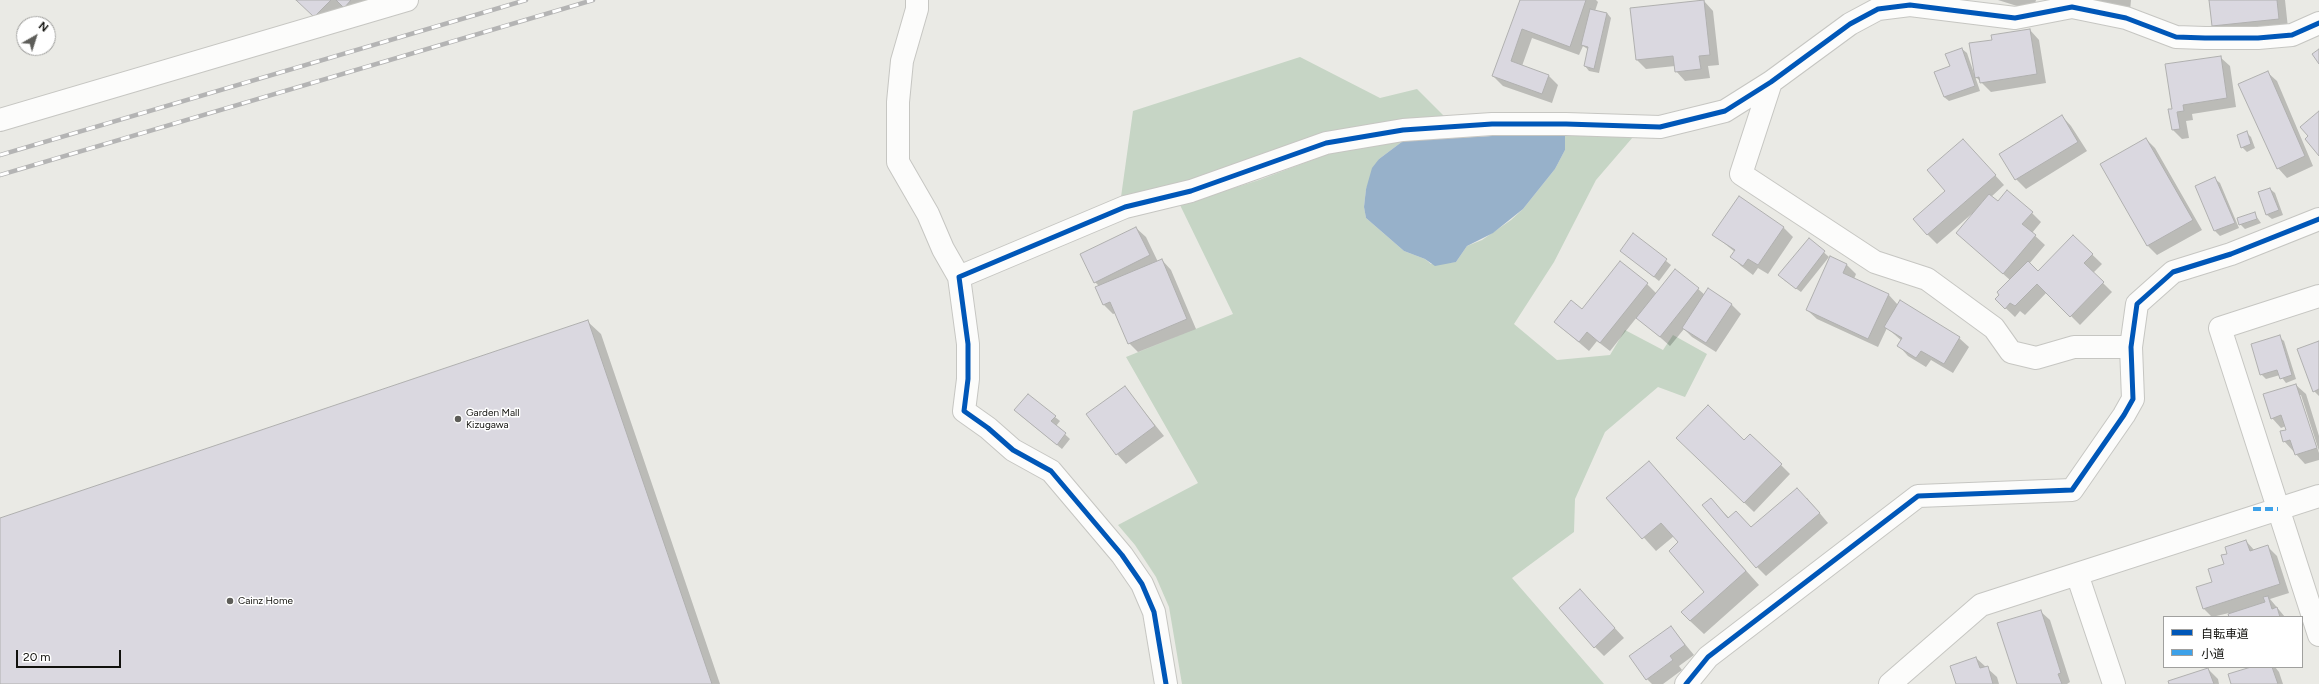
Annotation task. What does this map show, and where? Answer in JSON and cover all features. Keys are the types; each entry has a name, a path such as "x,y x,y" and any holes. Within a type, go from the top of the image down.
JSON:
{"street":[{"path":"0,120 407,0"},
{"path":"917,0 917,9 902,60 898,102 898,162 928,214 943,250 959,277 968,344 968,379 964,410 988,428 1013,450 1051,471 1122,555 1142,584 1154,612 1166,684"},
{"path":"959,277 1125,207 1191,191 1326,144 1403,130 1492,124 1566,124 1660,127 1725,111 1771,82 1850,24 1878,9 1910,5 2015,18 2072,3 2126,18 2176,37 2258,38 2292,35 2319,23"},
{"path":"1771,82 1741,174 1875,262 1928,279 1994,328 2011,352 2036,358 2074,347 2131,346"},
{"path":"1686,684 1708,657 1918,496 2072,490 2124,415 2133,399 2131,346 2136,304 2173,272 2231,254 2319,219"},
{"path":"2319,296 2220,328 2319,635"},
{"path":"1890,684 1981,605 2319,496"},
{"path":"2077,574 2114,684"}],"green space":[{"path":"1300,57 1380,98 1417,89 1445,117 1121,197 1133,111"},
{"path":"1565,135 1633,137 1596,180 1554,262 1514,324 1557,360 1610,355 1625,330 1663,350 1673,335 1707,354 1685,397 1658,387 1605,432 1575,499 1574,532 1512,578 1604,684 1182,684 1169,607 1156,577 1135,545 1118,525 1198,483 1126,357 1233,314 1180,205 1259,180 1328,154 1403,141 1379,159 1366,189 1364,207 1366,218 1404,251 1425,259 1431,264 1456,262 1467,246 1482,240 1511,220 1523,209 1555,169 1565,150"}],"water":[{"path":"1565,135 1565,150 1555,169 1523,209 1493,233 1467,246 1456,262 1435,266 1425,259 1404,251 1366,218 1364,207 1366,189 1372,168 1379,159 1403,141 1491,136"}],"building":[{"path":"296,0 331,0 314,17"},
{"path":"336,0 351,0 344,8"},
{"path":"1520,0 1586,0 1570,47 1522,29 1511,61 1549,75 1542,94 1492,76"},
{"path":"1704,0 1710,55 1699,56 1701,69 1675,72 1673,56 1636,60 1630,8"},
{"path":"2209,0 2277,0 2279,19 2212,26"},
{"path":"1590,9 1607,13 1594,69 1584,66 1588,47 1581,45"},
{"path":"2030,29 2037,74 1980,83 1979,77 1975,78 1969,43 1992,40 1991,35"},
{"path":"1962,48 1975,86 1944,97 1934,72 1950,66 1945,54"},
{"path":"2319,49 2319,64 2312,54"},
{"path":"2221,56 2227,98 2183,105 2184,111 2177,112 2180,129 2172,130 2168,109 2172,109 2165,64"},
{"path":"2268,71 2305,156 2277,169 2238,84"},
{"path":"2319,111 2319,156 2305,139 2308,136 2300,127"},
{"path":"2062,115 2078,142 2015,180 1999,154"},
{"path":"2247,131 2251,144 2241,148 2237,135"},
{"path":"2146,138 2193,220 2147,246 2100,164"},
{"path":"1963,139 1996,175 1927,235 1913,219 1945,191 1927,170"},
{"path":"2215,177 2235,223 2214,231 2195,186"},
{"path":"2270,188 2279,210 2266,215 2258,192"},
{"path":"2007,190 2033,212 2022,224 2036,235 2003,274 1956,233 1989,194 1998,201"},
{"path":"1739,196 1784,227 1758,265 1748,259 1743,266 1730,257 1735,250 1712,235"},
{"path":"2255,212 2257,219 2239,225 2237,218"},
{"path":"1136,227 1150,255 1094,283 1080,254"},
{"path":"1633,233 1667,259 1654,277 1620,251"},
{"path":"2073,235 2093,254 2084,263 2104,282 2070,317 2037,284 2015,306 2010,303 2005,309 1995,299 1999,295 1997,292 2028,261 2038,271"},
{"path":"1809,238 1825,251 1796,289 1778,275"},
{"path":"1830,256 1847,264 1843,273 1889,294 1868,339 1806,310"},
{"path":"1162,259 1187,319 1128,344 1110,302 1103,305 1095,287"},
{"path":"1620,261 1648,283 1600,343 1587,332 1579,342 1554,322 1571,300 1582,309"},
{"path":"1675,269 1699,288 1660,337 1636,318"},
{"path":"1708,288 1732,304 1706,343 1682,328"},
{"path":"1900,300 1960,337 1944,364 1921,351 1916,358 1897,346 1902,338 1884,327"},
{"name":"Garden Mall Kizugawa","path":"588,320 712,684 0,684 0,518"},
{"path":"2280,335 2292,375 2280,379 2277,370 2260,375 2251,344"},
{"path":"2319,341 2319,389 2313,392 2297,349"},
{"path":"2296,384 2317,448 2295,455 2290,440 2283,442 2280,431 2286,430 2281,415 2271,419 2263,394"},
{"path":"1125,386 1155,426 1116,455 1086,414"},
{"path":"1028,394 1056,416 1051,421 1066,433 1057,445 1014,410"},
{"path":"1708,405 1744,440 1750,434 1782,464 1744,503 1676,438"},
{"path":"1649,461 1746,571 1690,621 1681,612 1704,592 1669,551 1678,542 1661,523 1642,539 1606,498"},
{"path":"1797,488 1820,513 1756,568 1702,505 1711,498 1728,518 1736,511 1751,527"},
{"path":"2246,540 2250,551 2268,545 2280,584 2203,609 2196,587 2212,582 2208,569 2224,564 2221,555 2227,554 2225,547"},
{"path":"1580,589 1615,628 1594,648 1559,608"},
{"path":"2268,596 2272,609 2277,607 2280,616 2229,616 2228,614 2265,602 2263,597"},
{"path":"2041,610 2061,673 2058,674 2062,684 2017,684 1997,623"},
{"path":"1671,626 1685,645 1670,656 1673,660 1646,680 1629,656"},
{"path":"1976,657 1980,668 1988,666 1993,684 1956,684 1950,666"},
{"path":"2208,668 2214,684 2169,684 2168,681"},
{"path":"2248,668 2272,668 2278,684 2231,684 2228,674"}],"railway":[{"path":"0,155 526,0"},
{"path":"0,175 593,0"}],"marked path":[{"path":"2253,509 2278,509"}],"cycle path":[{"path":"1166,684 1154,612 1142,584 1122,555 1051,471 1013,450 988,428 964,411 968,379 968,344 959,277 1125,207 1191,191 1326,143 1403,130 1492,124 1566,124 1660,127 1725,111 1771,82 1850,24 1878,9 1910,5 2015,18 2072,7 2126,18 2176,37 2205,38 2258,38 2292,35 2319,23"},
{"path":"1686,684 1708,657 1918,496 2072,490 2124,415 2133,399 2131,347 2137,304 2173,272 2231,254 2319,219"}],"place":[{"name":"Garden Mall Kizugawa","path":"458,419"},
{"name":"Cainz Home","path":"230,601"}]}
